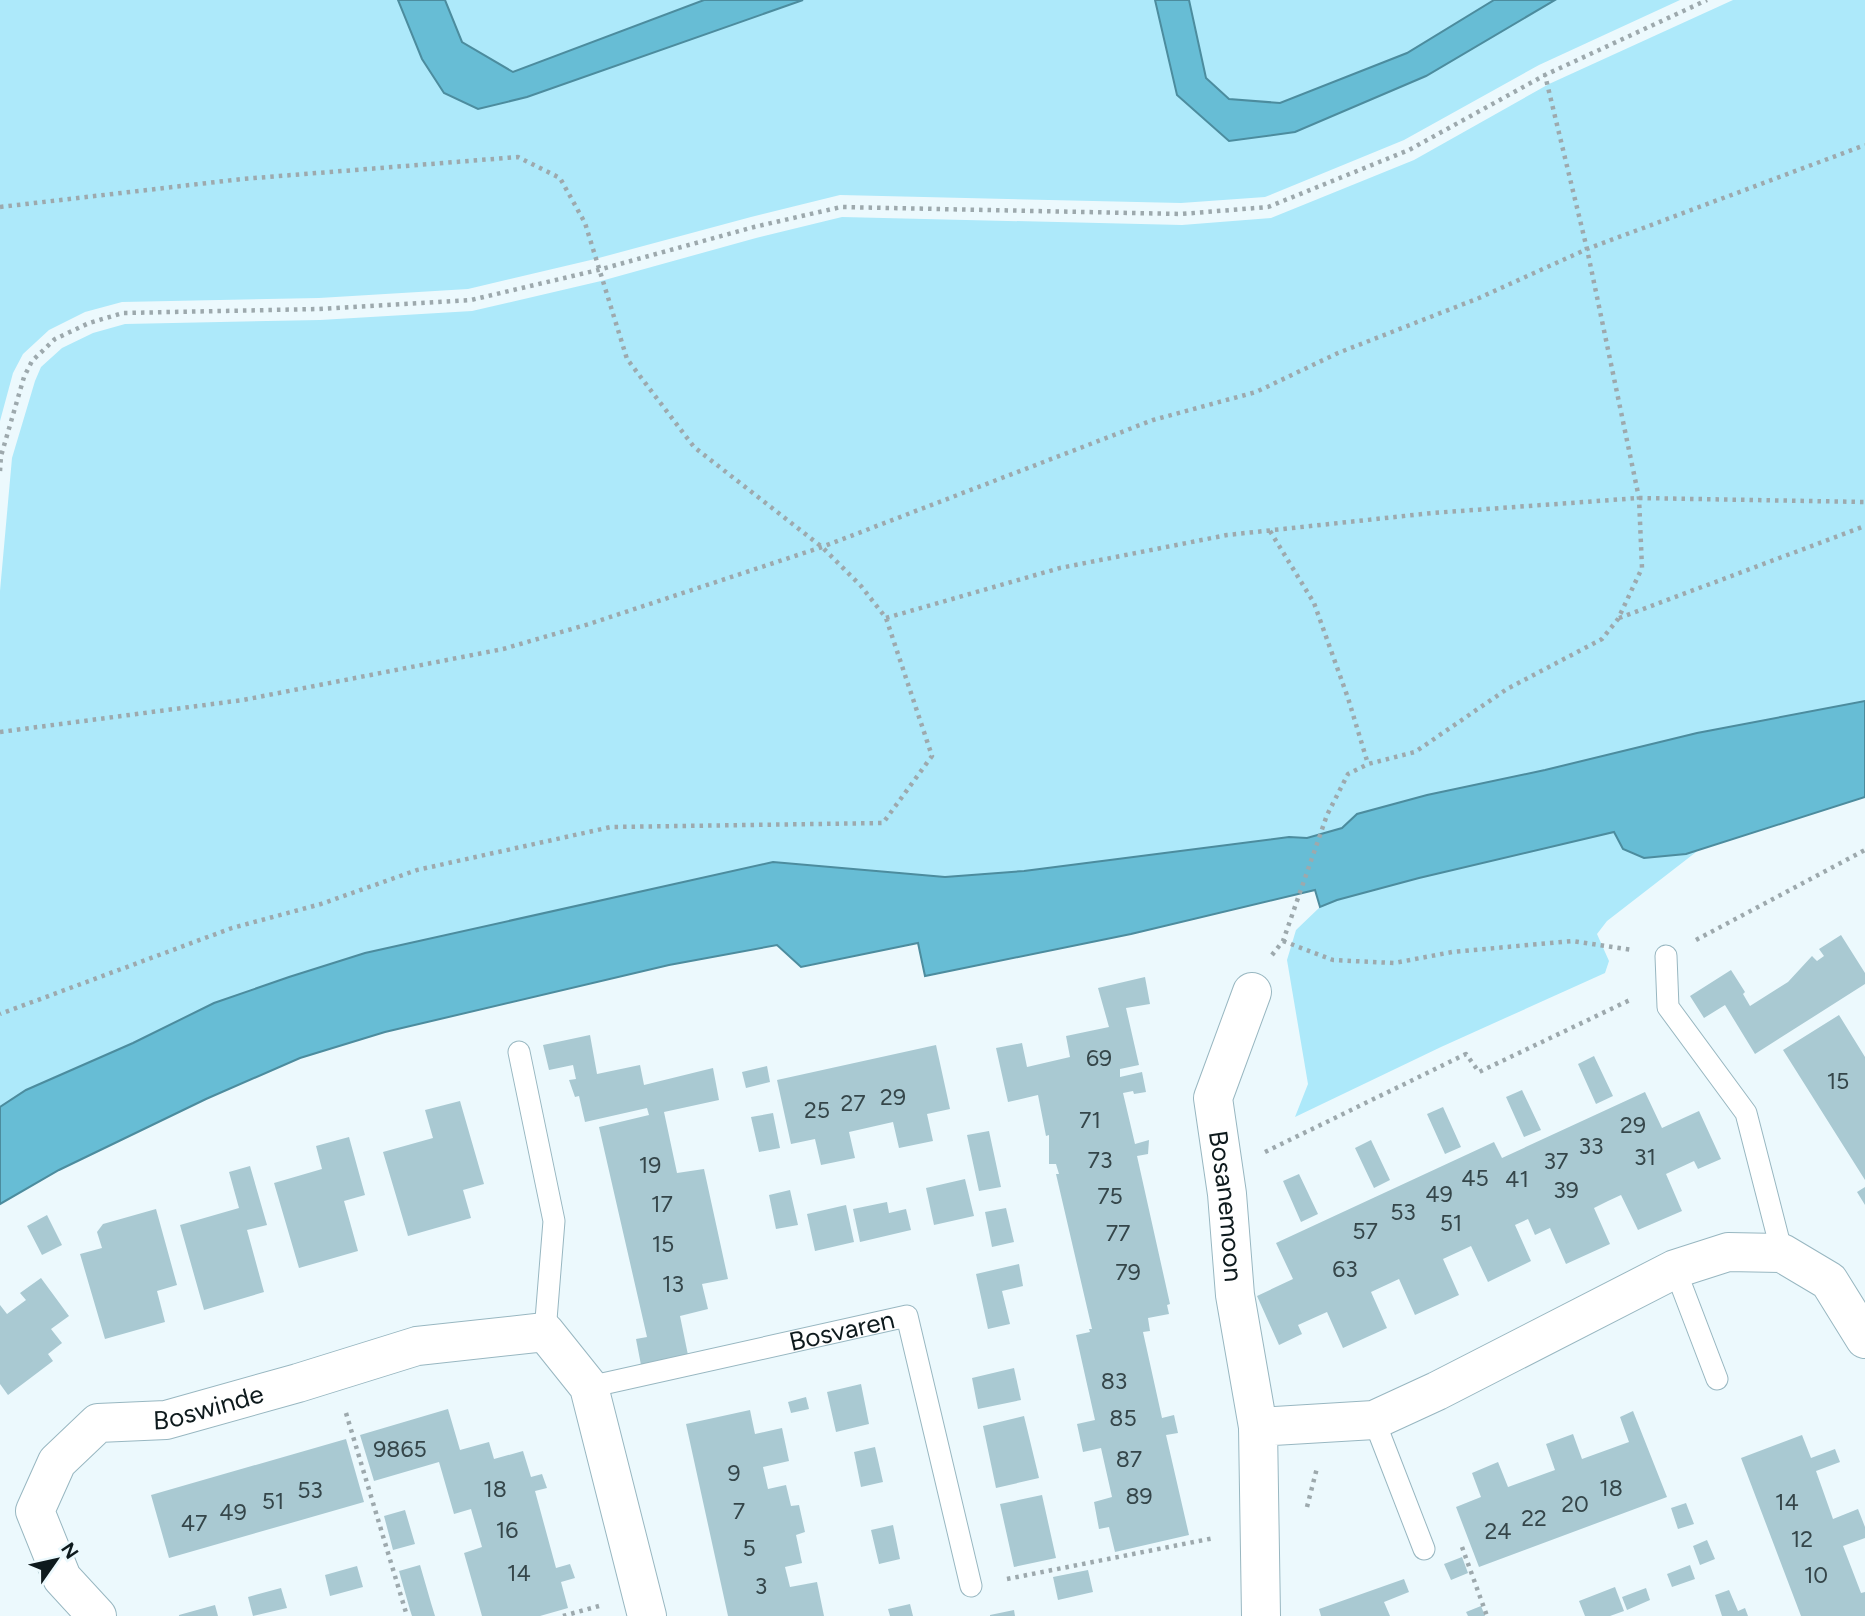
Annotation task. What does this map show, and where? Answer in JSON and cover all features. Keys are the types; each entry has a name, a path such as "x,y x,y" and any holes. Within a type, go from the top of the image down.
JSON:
{"street":[{"name":"Bosanemoon","path":"1252,992 1213,1098 1224,1172 1235,1295 1258,1427 1261,1616"},
{"path":"1258,1427 1374,1420 1437,1391 1675,1269 1728,1252 1782,1253 1829,1281 1865,1339"},
{"path":"545,1332 589,1387 647,1616"},
{"name":"Boswinde","path":"97,1616 62,1578 35,1511 57,1462 98,1423 166,1420 417,1346 545,1332"}],"lane":[{"path":"1666,956 1668,1007 1746,1113 1782,1253"},
{"path":"519,1052 554,1222 545,1332"},
{"path":"1675,1269 1717,1379"},
{"name":"Bosvaren","path":"589,1387 907,1316 971,1586"},
{"path":"1374,1420 1424,1549"}],"path":[{"path":"0,471 24,377 32,361 55,339 89,323 123,313 319,309 471,300 841,207 1181,214 1268,207 1409,150 1545,75 1707,0"},
{"path":"1293,912 1327,814 1348,774 1368,764 1415,752 1507,689 1602,639 1618,618 1642,568 1639,498 1587,250 1545,75"},
{"path":"0,732 243,699 503,649 589,624 822,547 1153,420 1256,392 1338,353 1479,298 1587,250 1865,145"},
{"path":"0,207 242,179 518,157 560,178 585,223 627,359 694,447 822,547 861,586 886,618 932,756 883,823 611,827 417,870 321,904 232,928 0,1014"},
{"path":"886,618 1060,568 1227,536 1432,513 1639,498 1865,502"},
{"path":"1618,618 1865,527"},
{"path":"1270,531 1314,603 1368,764"},
{"path":"1283,941 1333,960 1394,963 1452,953 1572,941 1666,956 1865,850"},
{"path":"1224,1172 1466,1054 1479,1072 1635,998 1668,999"},
{"path":"334,1372 407,1616"},
{"path":"971,1586 1215,1538"},
{"path":"1424,1549 1460,1541 1488,1616"}],"shaded area":[{"path":"0,0 398,0 422,59 527,97 803,0 1155,0 1177,95 1229,141 1426,76 1555,0 1680,0 1539,65 1404,140 1265,197 1181,203 840,195 468,289 319,298 122,302 85,312 49,330 23,354 13,373 0,421"},
{"path":"398,0 445,0 462,42 513,72 704,0 803,0 527,97 478,109 444,93 422,59"},
{"path":"445,0 704,0 513,72 462,42"},
{"path":"1155,0 1189,0 1206,78 1229,99 1280,103 1407,53 1494,0 1555,0 1426,76 1295,132 1229,141 1177,95"},
{"path":"1189,0 1494,0 1407,53 1280,103 1229,99 1206,78"},
{"path":"1733,0 1865,0 1865,701 1697,733 1427,795 1357,814 1342,828 1307,838 1289,837 1024,871 945,877 773,862 365,953 289,977 214,1003 133,1043 26,1090 0,1107 0,591 12,458 41,367 62,348 93,333 125,324 320,320 472,311 601,281 842,217 1182,225 1271,218 1414,160 1549,84"},
{"path":"1865,701 1865,797 1686,854 1644,858 1623,849 1614,832 1419,878 1320,907 1315,890 1131,934 925,976 918,943 801,967 777,945 669,965 385,1032 300,1058 206,1099 59,1170 0,1204 0,1107 26,1090 133,1043 214,1003 365,953 773,862 945,877 1024,871 1289,837 1307,838 1342,828 1357,814 1427,795 1697,733"},
{"path":"1614,832 1686,854 1700,849 1607,921 1597,934 1609,961 1605,973 1295,1117 1308,1084 1287,960 1296,930 1320,907 1419,878"}],"building":[{"path":"1841,935 1865,973 1865,984 1755,1054 1725,1005 1704,1018 1690,996 1731,970 1745,992 1743,994 1750,1006 1788,982 1812,956 1817,961 1824,956 1819,949"},
{"path":"1145,977 1150,1004 1126,1008 1139,1065 1120,1069 1120,1077 1142,1072 1146,1092 1123,1093 1135,1144 1149,1140 1148,1154 1137,1156 1170,1304 1167,1305 1169,1314 1148,1318 1150,1331 1143,1332 1162,1418 1174,1415 1178,1433 1166,1435 1189,1535 1115,1552 1109,1527 1099,1529 1094,1502 1112,1497 1101,1448 1083,1452 1077,1424 1095,1420 1076,1335 1090,1332 1089,1329 1092,1329 1056,1174 1059,1174 1056,1164 1049,1164 1049,1135 1046,1136 1038,1095 1008,1102 996,1048 1022,1043 1027,1067 1070,1057 1066,1036 1109,1027 1098,988"},
{"path":"1839,1015 1865,1057 1865,1180 1783,1050"},
{"path":"590,1035 597,1074 640,1065 644,1085 713,1068 719,1100 664,1112 677,1173 704,1169 728,1279 702,1284 708,1309 680,1316 688,1355 641,1365 636,1339 647,1337 599,1127 649,1115 647,1108 585,1122 579,1096 575,1097 569,1080 576,1079 573,1065 549,1070 543,1045"},
{"path":"936,1045 950,1109 927,1114 933,1141 899,1148 893,1122 849,1132 855,1158 821,1165 815,1139 791,1144 777,1080"},
{"path":"1594,1056 1613,1096 1596,1104 1578,1064"},
{"path":"767,1066 770,1082 746,1088 742,1072"},
{"path":"1522,1090 1541,1130 1524,1137 1506,1097"},
{"path":"1645,1092 1662,1128 1699,1111 1721,1159 1698,1169 1694,1161 1666,1174 1682,1211 1638,1230 1621,1195 1594,1208 1610,1244 1566,1264 1550,1228 1535,1235 1528,1219 1515,1225 1531,1261 1488,1282 1471,1246 1443,1259 1459,1295 1415,1315 1399,1279 1371,1292 1387,1328 1343,1348 1327,1312 1298,1325 1302,1334 1279,1345 1257,1296 1293,1279 1276,1243 1494,1142 1502,1158"},
{"path":"460,1101 484,1184 463,1190 471,1218 408,1236 383,1152 433,1138 425,1110"},
{"path":"1443,1107 1461,1147 1445,1154 1427,1114"},
{"path":"773,1113 780,1148 759,1152 751,1117"},
{"path":"989,1131 1001,1187 979,1191 967,1135"},
{"path":"349,1137 365,1195 344,1201 358,1251 299,1268 274,1183 322,1169 316,1146"},
{"path":"1371,1140 1390,1180 1374,1188 1355,1148"},
{"path":"250,1166 267,1225 247,1230 264,1292 204,1310 180,1225 239,1208 229,1172"},
{"path":"1299,1174 1318,1214 1301,1222 1283,1181"},
{"path":"965,1179 974,1216 934,1225 926,1188"},
{"path":"1865,1187 1865,1205 1857,1192"},
{"path":"790,1190 798,1225 776,1229 769,1195"},
{"path":"887,1202 889,1213 906,1209 911,1230 860,1242 853,1209"},
{"path":"846,1205 854,1242 815,1251 807,1214"},
{"path":"1006,1208 1014,1242 992,1247 985,1212"},
{"path":"156,1209 177,1285 157,1291 165,1322 105,1339 80,1254 102,1248 97,1232 103,1224"},
{"path":"47,1215 62,1245 42,1255 27,1226"},
{"path":"1019,1264 1023,1286 1002,1291 1010,1324 988,1329 976,1274"},
{"path":"41,1278 69,1316 51,1329 62,1343 48,1354 53,1361 8,1395 0,1384 0,1305 7,1314 26,1300 20,1293"},
{"path":"1014,1368 1021,1400 978,1409 972,1378"},
{"path":"861,1384 869,1424 836,1432 827,1392"},
{"path":"806,1397 809,1409 791,1413 788,1402"},
{"path":"448,1409 460,1450 489,1442 494,1459 523,1451 531,1477 542,1474 547,1488 535,1491 556,1568 570,1564 575,1578 561,1582 568,1608 540,1616 482,1616 464,1553 482,1547 471,1509 454,1514 439,1462 374,1481 360,1435"},
{"path":"750,1410 755,1434 782,1428 789,1461 763,1467 768,1489 786,1485 791,1506 799,1505 805,1532 796,1535 802,1563 785,1567 790,1587 817,1582 824,1616 728,1616 686,1424"},
{"path":"1633,1411 1667,1497 1479,1567 1456,1507 1481,1497 1472,1473 1498,1462 1508,1487 1555,1470 1546,1444 1573,1434 1582,1459 1629,1442 1620,1417"},
{"path":"1024,1416 1039,1478 996,1488 983,1426"},
{"path":"1802,1435 1811,1458 1835,1449 1840,1462 1816,1471 1833,1519 1858,1509 1865,1527 1865,1538 1843,1546 1861,1593 1865,1592 1865,1616 1801,1616 1741,1458"},
{"path":"346,1439 364,1502 169,1558 151,1495"},
{"path":"875,1447 883,1482 861,1487 854,1452"},
{"path":"1042,1495 1056,1558 1014,1567 1000,1504"},
{"path":"1686,1503 1694,1524 1678,1529 1671,1508"},
{"path":"405,1510 415,1544 393,1550 384,1516"},
{"path":"893,1525 900,1559 879,1564 871,1530"},
{"path":"1707,1540 1715,1559 1700,1565 1693,1546"},
{"path":"1462,1557 1468,1573 1451,1580 1444,1564"},
{"path":"420,1565 435,1616 412,1616 410,1610 399,1571"},
{"path":"1690,1565 1695,1579 1672,1587 1667,1574"},
{"path":"357,1566 363,1587 330,1596 325,1575"},
{"path":"1088,1570 1093,1592 1058,1600 1053,1577"},
{"path":"1404,1579 1409,1592 1384,1602 1390,1616 1321,1616 1319,1609"},
{"path":"1615,1587 1624,1611 1610,1616 1585,1616 1579,1601"},
{"path":"281,1588 287,1608 253,1616 248,1597"},
{"path":"1646,1588 1650,1600 1627,1610 1622,1597"},
{"path":"1729,1590 1738,1611 1745,1608 1748,1616 1722,1616 1715,1595"},
{"path":"910,1604 913,1616 890,1616 888,1609"},
{"path":"215,1605 218,1616 179,1616 179,1615"},
{"path":"1481,1606 1485,1616 1468,1616 1466,1612"},
{"path":"1014,1610 1015,1616 990,1616 990,1615"}]}
